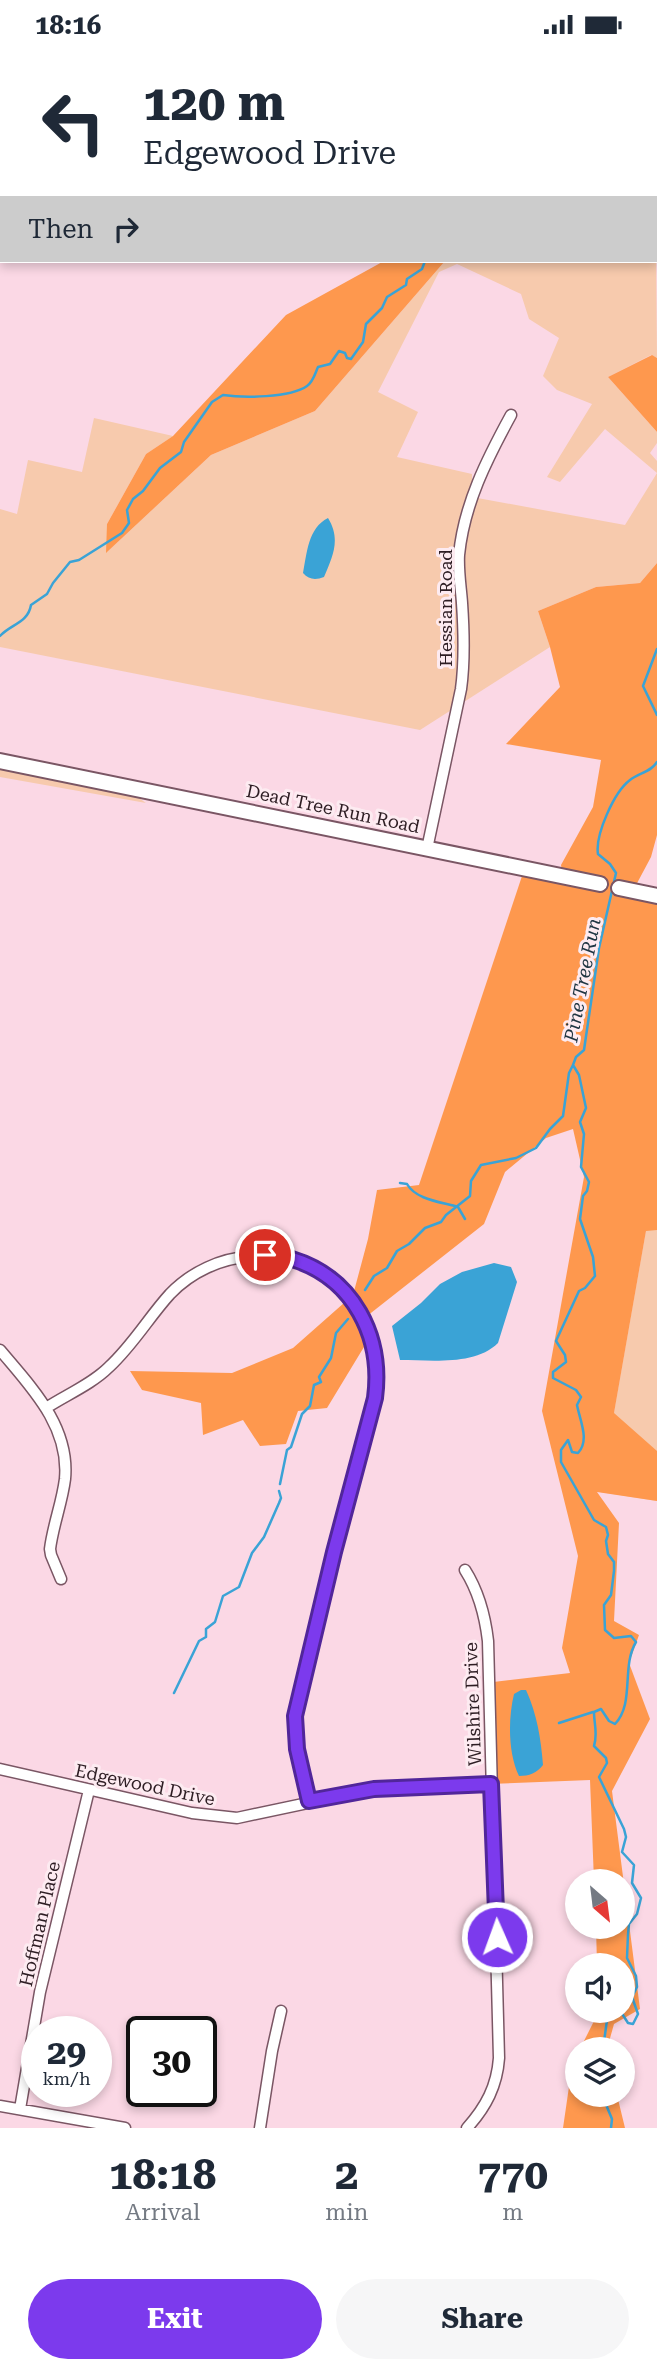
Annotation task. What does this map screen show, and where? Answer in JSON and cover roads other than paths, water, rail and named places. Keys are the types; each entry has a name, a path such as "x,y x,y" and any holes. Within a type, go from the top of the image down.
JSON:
{"street":[{"name":"Hessian Road","path":"427,849 463,678 464,636 459,557 462,538 470,502 482,470 511,415"},
{"name":"Dead Tree Run Road","path":"0,761 657,896"},
{"path":"46,1408 106,1370 124,1353 172,1293 204,1270 224,1261 253,1255 291,1259 331,1279 351,1300 372,1338 378,1379 295,1716 297,1749 309,1801"},
{"path":"0,1350 46,1408 57,1430 64,1457 64,1483 50,1549 61,1579"},
{"name":"Wilshire Drive","path":"465,1570 475,1587 486,1618 499,2058 492,2092 479,2115 467,2128"},
{"name":"Edgewood Drive","path":"0,1769 226,1818 237,1818 374,1789 491,1784"},
{"name":"Hoffman Place","path":"20,2109 40,1991 89,1790"},
{"path":"260,2128 281,2011"},
{"path":"0,2106 125,2128"}],"water":[{"path":"328,518 335,540 333,555 324,577 310,578 303,573 309,542 316,528"},
{"path":"494,1263 511,1267 517,1282 498,1343 477,1355 465,1358 438,1361 400,1360 392,1326 440,1284 462,1272"},
{"path":"526,1690 533,1708 543,1765 532,1773 519,1776 511,1747 510,1725 514,1694"}],"waterway":[{"path":"0,636 23,620 31,605 47,594 70,562 79,560 122,533 129,523 127,510 133,499 143,491 160,468 181,452 184,442 212,402 223,395 242,397 290,393 307,386 318,367 330,364 339,351 351,359 363,342 366,324 382,308 387,297 406,285 407,279 422,269 424,263"},
{"name":"Pine Tree Run","path":"657,649 643,686 657,715"},
{"name":"Pine Tree Run","path":"627,1953 629,1924 637,1914 641,1898 632,1883 634,1865 622,1852 626,1837 624,1829 599,1777 607,1763 606,1758 594,1746 594,1712 601,1709 609,1721 615,1724 621,1715 625,1706 629,1662 636,1642 631,1636 614,1638 605,1630 604,1605 611,1595 614,1571 614,1562 608,1554 606,1527 594,1520 561,1462 561,1450 568,1440 572,1452 578,1453 582,1448 583,1430 577,1405 581,1397 576,1390 553,1378 553,1372 566,1362 565,1355 556,1341 579,1291 595,1276 593,1257 580,1219 583,1196 589,1182 581,1167 584,1134 580,1122 586,1108 579,1075 573,1065 576,1057 584,1050 599,948 616,873 598,854 599,836 612,804 624,786 657,762"},
{"path":"365,1290 374,1276 387,1268 397,1251 409,1244 425,1228 441,1222 470,1196 471,1181 481,1165 516,1158 536,1148 563,1116 569,1073 573,1065"},
{"path":"400,1183 407,1184 423,1197 458,1207 465,1219"},
{"path":"280,1484 287,1450 291,1447 302,1414 310,1406 314,1385 321,1382 319,1377 331,1358 336,1333 348,1319"},
{"path":"174,1693 199,1641 206,1637 206,1629 215,1622 223,1596 239,1587 252,1553 264,1537 279,1503 279,1491"},
{"path":"559,1723 593,1712"},
{"name":"Pine Tree Run","path":"635,1974 635,1991"},
{"name":"Pine Tree Run","path":"635,2006 638,2014 635,2020"},
{"name":"Pine Tree Run","path":"605,2037 607,2023"},
{"name":"Pine Tree Run","path":"628,2023 634,2023"},
{"name":"Pine Tree Run","path":"607,2107 612,2119 611,2128"}]}
